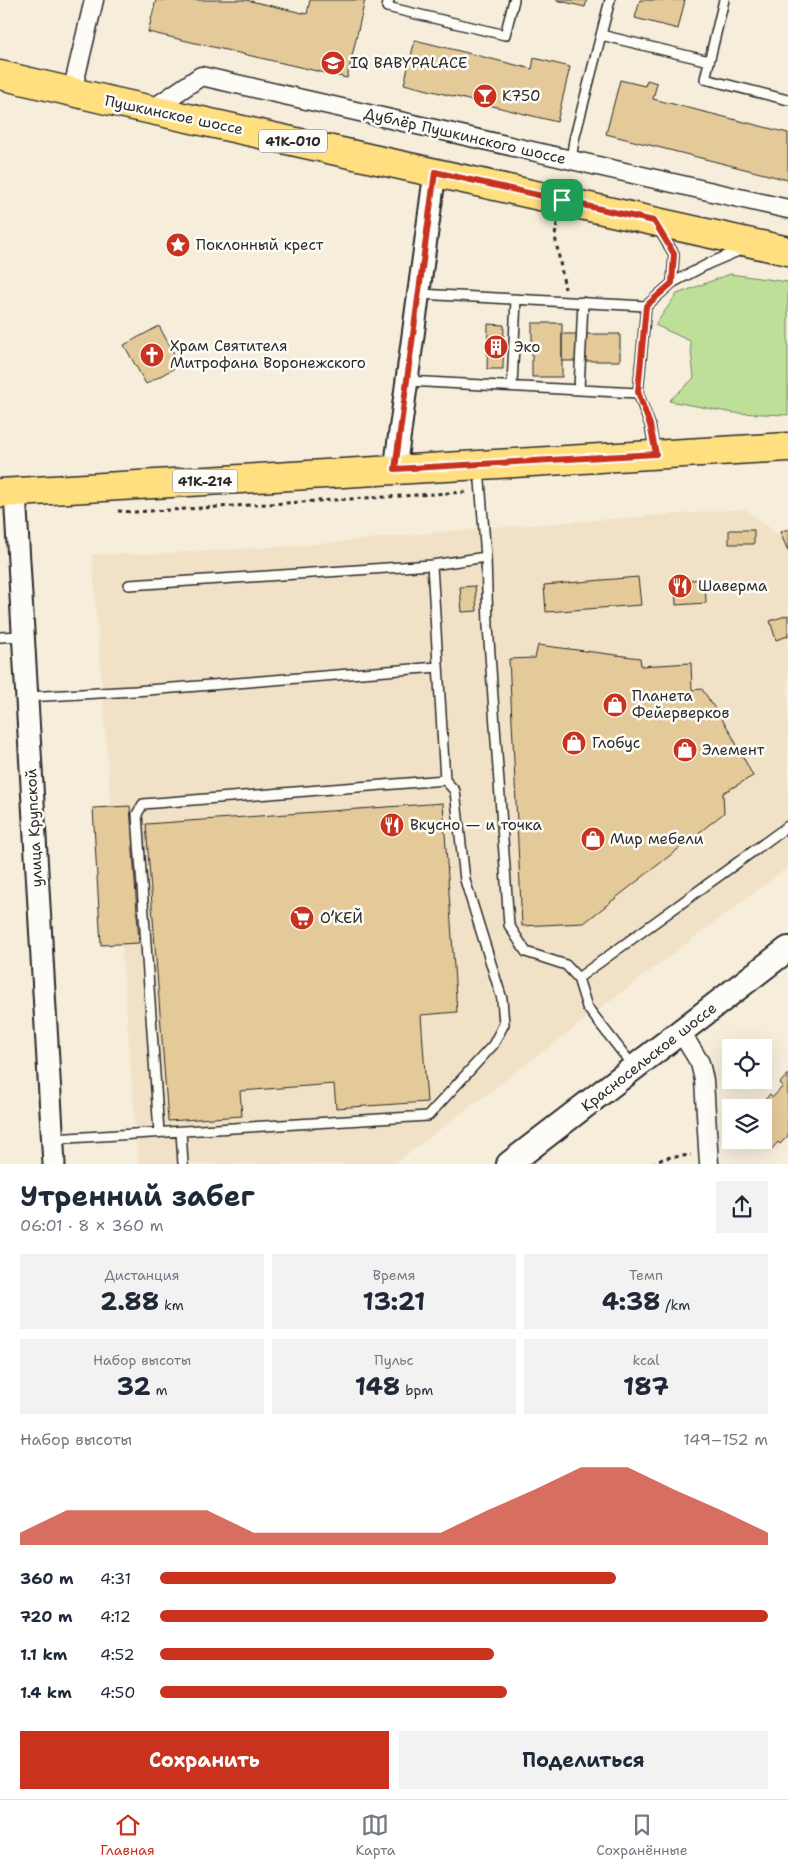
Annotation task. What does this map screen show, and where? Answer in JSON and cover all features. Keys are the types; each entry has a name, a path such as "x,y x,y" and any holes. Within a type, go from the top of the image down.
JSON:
{"main road":[{"name":"Пушкинское шоссе","path":"0,75 788,251"},
{"name":"41К-214","path":"7,493 788,447"},
{"name":"Красносельское шоссе","path":"510,1164 788,949"}],"street":[{"path":"72,92 94,0"},
{"name":"Дублёр Пушкинского шоссе","path":"151,110 201,76 788,209"},
{"path":"395,469 435,172"},
{"name":"улица Крупской","path":"7,493 23,636 54,1164"},
{"path":"681,1032 700,1063 704,1080 709,1161"}],"lane":[{"path":"389,0 387,6 505,35 514,0"},
{"path":"571,160 574,140 610,0"},
{"path":"724,0 705,79 788,100"},
{"path":"601,35 709,61"},
{"path":"654,221 674,254 672,283"},
{"path":"656,454 650,425 638,392 646,306 672,283 710,263 757,244"},
{"path":"419,294 646,306"},
{"path":"512,386 516,299"},
{"path":"579,390 583,302"},
{"path":"406,381 638,392"},
{"path":"479,465 486,556 488,626 509,924 526,952 566,965 578,978 587,1007 634,1068"},
{"path":"129,585 432,565 486,556"},
{"path":"52,1139 428,1116 493,1045 504,1024 502,999 465,880 455,791 445,780 432,565"},
{"path":"0,637 23,636"},
{"path":"27,697 144,690 438,667"},
{"path":"159,1132 137,814 143,804 445,780"},
{"path":"578,978 788,826"},
{"path":"182,1131 183,1164"}],"path":[{"path":"557,223 555,236 566,292"},
{"path":"116,511 145,512 467,492"},
{"path":"652,1164 665,1158 692,1155 709,1161"}],"shaded area":[{"path":"745,509 788,542 788,867 394,1164 138,1164 92,554 152,554 307,545 450,531"}],"green space":[{"path":"730,274 788,282 788,415 734,413 669,401 694,378 690,341 655,325 677,294"}],"building":[{"path":"156,0 246,0 307,14 310,0 365,0 347,78 148,32"},
{"path":"556,0 587,0 585,7"},
{"path":"640,0 685,0 678,29 635,18"},
{"path":"415,40 532,69 534,58 570,67 557,122 404,84"},
{"path":"620,80 645,86 647,80 657,83 653,99 788,133 788,180 606,134"},
{"path":"532,323 562,323 562,377 532,377"},
{"name":"Эко","path":"488,324 504,325 503,369 487,369"},
{"name":"Храм Святителя Митрофана Воронежского","path":"159,326 180,365 146,384 124,345"},
{"path":"562,334 620,334 620,361 562,361"},
{"path":"788,529 788,551 780,532"},
{"path":"729,530 754,530 754,544 729,544"},
{"path":"638,577 641,605 546,612 544,585"},
{"path":"705,579 706,603 676,605 675,581"},
{"path":"475,586 477,611 462,612 460,587"},
{"path":"788,615 788,636 776,640 770,621"},
{"path":"538,645 640,658 641,666 691,663 692,690 702,689 729,730 753,776 723,793 724,813 584,923 522,926 509,659 535,658"},
{"name":"О’КЕЙ","path":"443,803 457,1012 421,1015 427,1102 336,1108 334,1084 240,1091 242,1116 168,1121 146,824"},
{"path":"130,806 139,943 101,945 93,808"},
{"path":"788,1074 788,1136 780,1144 778,1142 772,1149 772,1099 766,1099 770,1094 773,1097 783,1086 780,1083"}],"place":[{"name":"IQ BABYPALACE","path":"333,63"},
{"name":"К750","path":"485,96"},
{"name":"Поклонный крест","path":"178,245"},
{"name":"Эко","path":"496,347"},
{"name":"Храм Святителя Митрофана Воронежского","path":"152,355"},
{"name":"Шаверма","path":"680,586"},
{"name":"Планета Фейерверков","path":"615,705"},
{"name":"Глобус","path":"574,743"},
{"name":"Элемент","path":"685,750"},
{"name":"Вкусно — и точка","path":"392,825"},
{"name":"Мир мебели","path":"593,839"},
{"name":"О’КЕЙ","path":"302,918"}],"route":[{"path":"435,172 562,200 654,221 674,254 672,283 646,306 638,392 650,425 656,454 395,469 435,172"}]}
